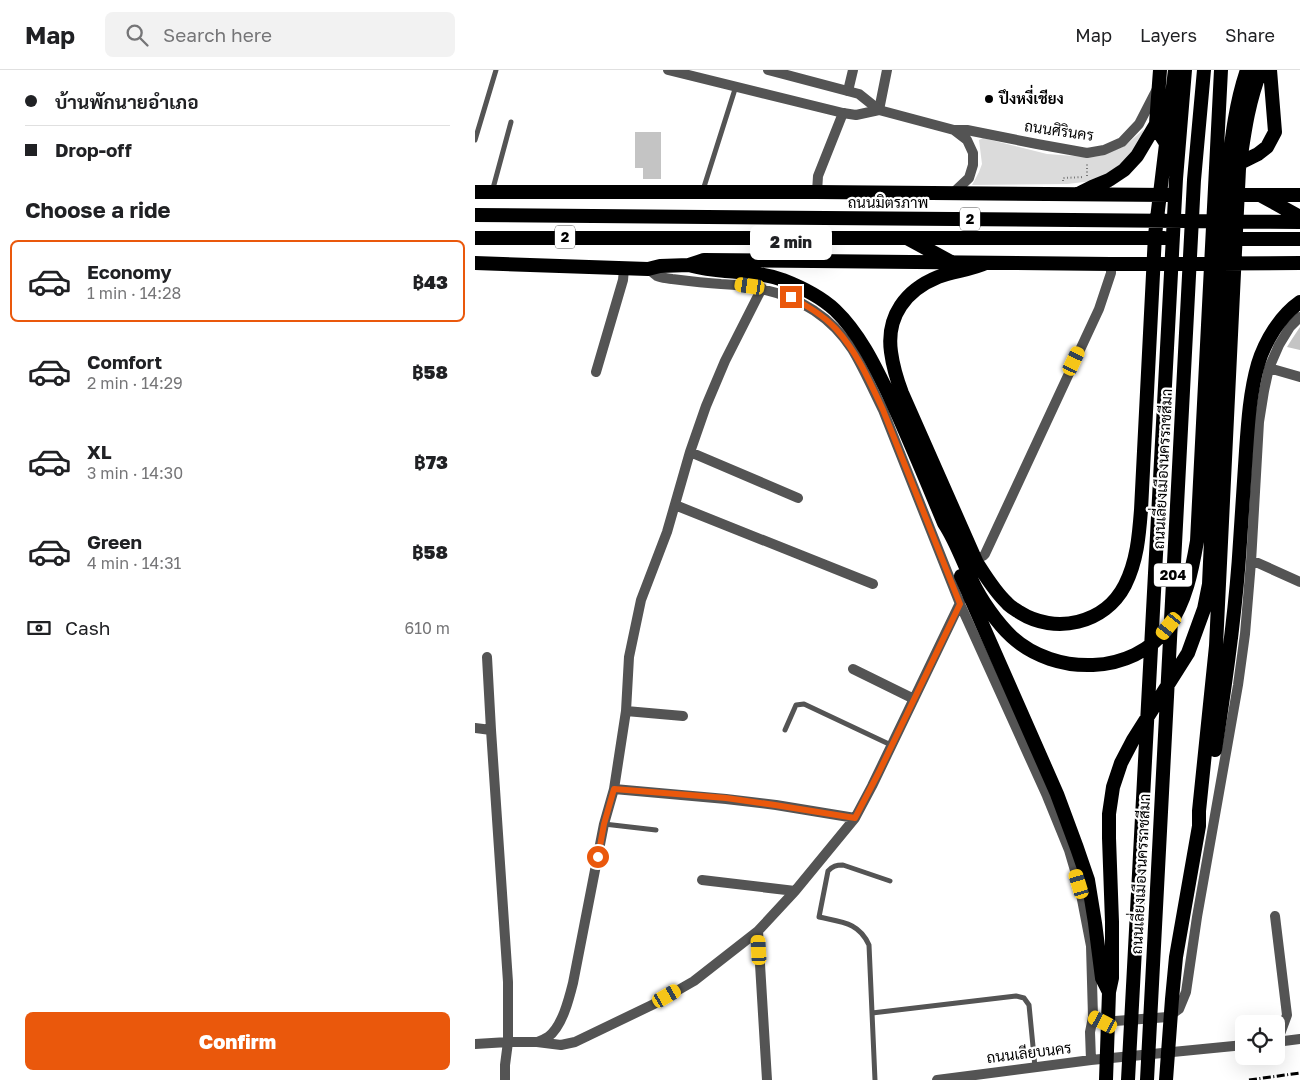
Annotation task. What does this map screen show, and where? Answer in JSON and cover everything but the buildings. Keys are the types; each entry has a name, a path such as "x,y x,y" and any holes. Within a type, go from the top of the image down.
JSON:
{"highway":[{"path":"1160,70 1156,124 1172,152 1184,159 1223,164 1242,162 1258,154 1267,147 1275,132 1268,72"},
{"path":"986,263 976,268 940,276 920,286 906,298 897,312 891,331 891,351 894,370 902,393 977,563 991,584 1007,604 1028,618 1050,624 1068,624 1085,620 1100,612 1113,601 1124,586 1133,567 1138,542 1155,235 1175,70"},
{"name":"ถนนเลี่ยงเมืองนครราชสีมา","path":"1128,1080 1176,189 1185,70"},
{"name":"ถนนเลี่ยงเมืองนครราชสีมา","path":"1147,1080 1193,190 1205,70"},
{"path":"1199,826 1199,810 1216,646 1221,70"},
{"path":"1106,1080 1109,992 1112,978 1109,814 1113,787 1121,763 1133,740 1188,653 1204,610 1209,584 1218,349 1228,170 1234,119 1247,70"},
{"path":"689,265 703,269 749,273 781,279 809,291 835,310 854,331 880,376 899,415 944,523 950,532 973,584 995,619 1031,651 1056,662 1074,665 1097,665 1117,662 1139,653 1157,641 1169,626 1184,597 1192,570 1245,122 1253,91 1268,72"},
{"path":"1077,195 1109,180 1124,170 1137,156 1156,124"},
{"path":"475,192 1300,195"},
{"path":"1259,195 1300,217"},
{"name":"ถนนมิตรภาพ","path":"475,215 1300,222"},
{"path":"905,237 952,263"},
{"name":"2","path":"475,238 905,237 1300,239"},
{"path":"475,263 648,269 660,266 689,265 704,260 1111,264 1300,263"},
{"path":"1166,1080 1172,999 1183,914 1199,826 1204,810 1226,682 1238,571 1252,387 1268,339 1280,321 1300,302"},
{"path":"944,523 943,535 1066,817 1088,880 1102,978 1109,992"}],"street":[{"name":"ถนนศิรินคร","path":"668,70 843,113 856,115 879,110"},
{"name":"ถนนศิรินคร","path":"768,70 859,94 879,110 954,130 967,130 1087,153 1104,150 1122,142 1139,124 1158,87"},
{"path":"848,91 853,70"},
{"path":"879,110 887,70"},
{"path":"817,192 818,176 843,113"},
{"path":"952,194 969,178 973,165 973,153 967,140 954,130"},
{"path":"984,556 1099,309 1111,273 1111,264"},
{"path":"595,372 623,280 624,268"},
{"path":"648,269 659,277 697,283 738,284 762,288 791,297 815,311 835,329 851,348 869,380 961,601 1069,850 1079,884 1091,946 1093,1017 1090,1032 1091,1060"},
{"path":"537,1042 549,1037 560,1020 566,1008 575,974 604,824 614,789 626,711 629,658 639,607 667,532 690,452 706,406 725,361 762,288"},
{"path":"1093,1017 1103,1022 1168,1017 1179,1009 1186,992 1245,634 1259,422 1264,391 1269,368 1279,345 1290,327 1300,317"},
{"path":"1269,368 1300,377"},
{"path":"690,452 798,498"},
{"path":"675,505 873,584"},
{"path":"1251,562 1258,563 1300,582"},
{"path":"475,1044 537,1042 561,1044 575,1042 654,1004 694,981 758,931 795,891 855,818 961,601"},
{"path":"487,657 508,982 508,1042 505,1080"},
{"path":"853,669 914,699"},
{"path":"626,711 683,716"},
{"path":"475,728 491,730"},
{"path":"614,789 726,798 855,818"},
{"path":"703,880 795,891"},
{"path":"1275,916 1287,1015 1285,1020"},
{"path":"758,931 767,1080"},
{"path":"1285,1041 1300,1039"},
{"name":"ถนนเลียบนคร","path":"937,1080 1091,1060 1235,1046"}],"lane":[{"path":"475,140 496,70"},
{"path":"703,193 736,86"},
{"path":"492,192 511,122"},
{"path":"785,730 796,705 804,704 892,745"},
{"path":"604,824 656,830"},
{"path":"875,1080 869,945 867,939 858,928 819,917 828,872 837,865 843,865 890,881"},
{"path":"872,1013 1016,996 1024,998 1029,1004 1035,1067"}],"path":[{"path":"1063,179 1087,178 1087,153"}],"shaded area":[{"path":"1144,129 1139,143 1131,154 1107,176 1093,181 1067,184 972,185 982,164 979,140 983,138 1047,154 1087,157 1100,156 1125,146"}],"railway":[{"path":"1249,1080 1300,1073"}],"place":[{"name":"ปึงหงี่เชียง","path":"989,99"}],"route":[{"path":"598,857 604,824 614,789 726,798 855,818 960,604 883,410 869,380 851,348 835,329 815,311 791,297"}]}
